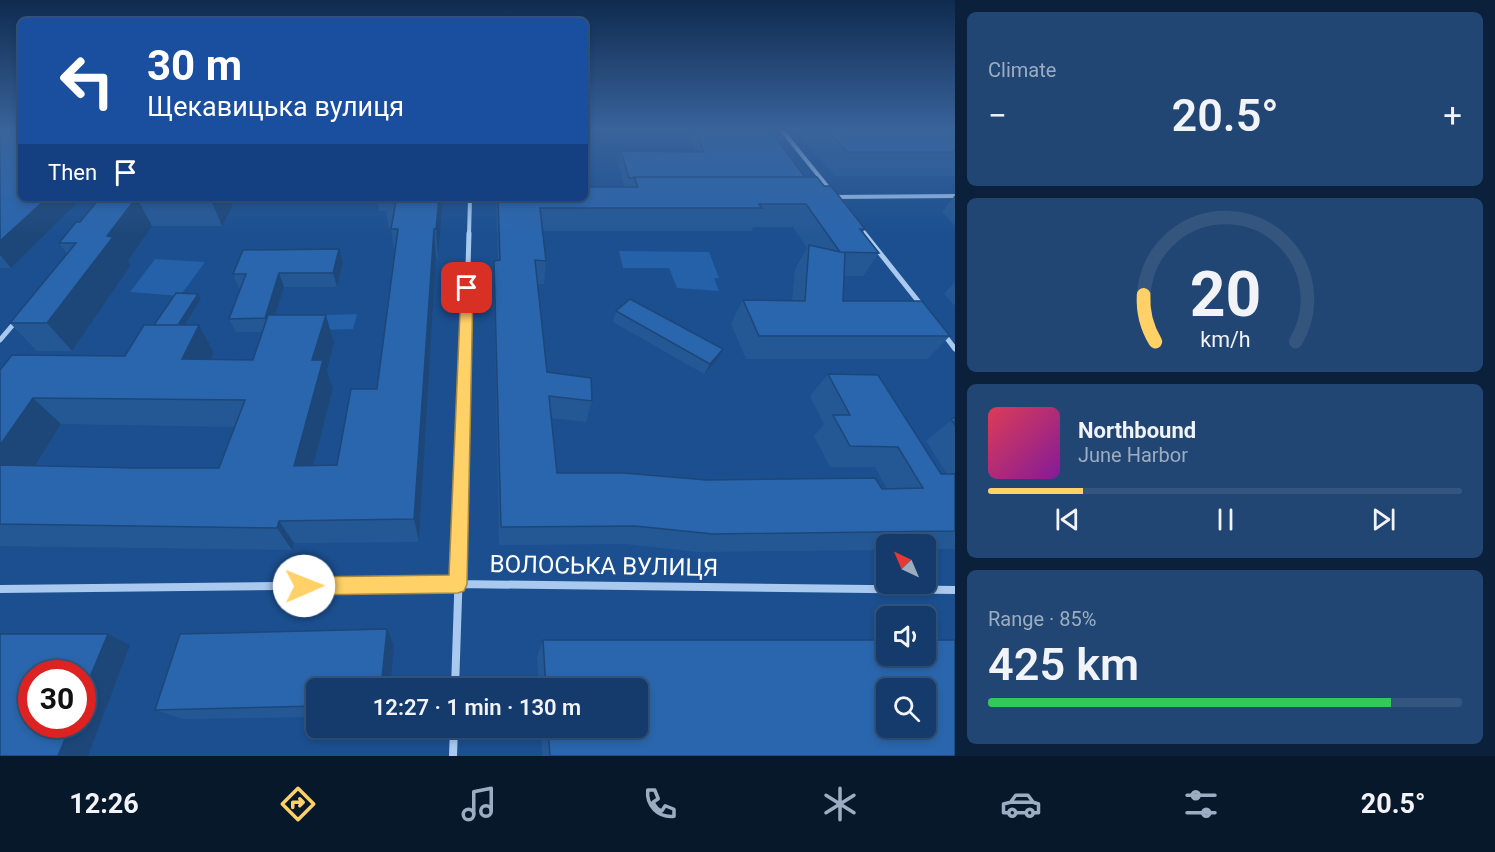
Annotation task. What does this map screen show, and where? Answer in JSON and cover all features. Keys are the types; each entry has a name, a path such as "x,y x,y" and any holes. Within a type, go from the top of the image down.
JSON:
{"street":[{"path":"809,164 840,204"},
{"path":"822,197 955,196"},
{"path":"455,678 470,201"},
{"path":"858,225 928,314"},
{"path":"0,340 20,316"},
{"path":"941,332 955,350"},
{"name":"ВОЛОСЬКА ВУЛИЦЯ","path":"0,589 458,584 955,590"},
{"path":"453,756 454,738"}],"shaded area":[{"path":"619,251 709,252 719,278 714,278 719,291 677,288 669,268 623,268"},
{"path":"155,259 205,262 180,296 130,292"},
{"path":"357,314 353,329 288,331 293,316"}],"building":[{"path":"0,164 18,164 18,201 44,201 0,241"},
{"path":"625,164 795,164 805,177 634,177 629,178"},
{"path":"634,177 817,177 824,186 831,186 865,229 860,229 879,253 840,252 806,204 759,204 762,208 540,208 546,261 535,260 547,372 591,378 592,401 549,396 557,473 623,473 707,480 875,478 882,489 923,488 898,447 850,446 833,415 850,415 828,374 878,375 941,474 955,474 955,531 713,534 635,526 501,527 494,261 500,260 498,201 588,201 588,187 638,187"},
{"path":"98,201 134,201 107,236 113,237 47,323 10,323 76,243 59,243 76,222 80,222"},
{"path":"396,201 439,201 436,229 434,229 414,519 279,521 277,528 0,524 0,465 219,468 245,400 33,398 0,445 0,370 12,355 125,356 144,325 199,325 182,359 253,360 268,315 326,315 312,360 323,360 294,466 337,465 351,389 377,389 398,229 391,229"},
{"path":"809,245 845,253 843,301 922,301 950,336 759,336 743,300 805,301"},
{"path":"339,249 333,273 279,273 265,318 229,319 246,274 233,274 243,250"},
{"path":"176,293 198,294 178,325 154,325"},
{"path":"630,299 723,349 710,364 616,311"},
{"path":"387,629 382,678 306,678 306,706 155,710 180,634"},
{"path":"0,634 108,634 96,663 96,660 18,660 18,738 65,738 58,756 0,756"},
{"path":"543,640 876,640 876,666 936,666 936,640 955,640 955,756 550,756 549,738 648,738 648,678 545,678"}],"route":[{"path":"304,586 458,584 467,288"}]}
